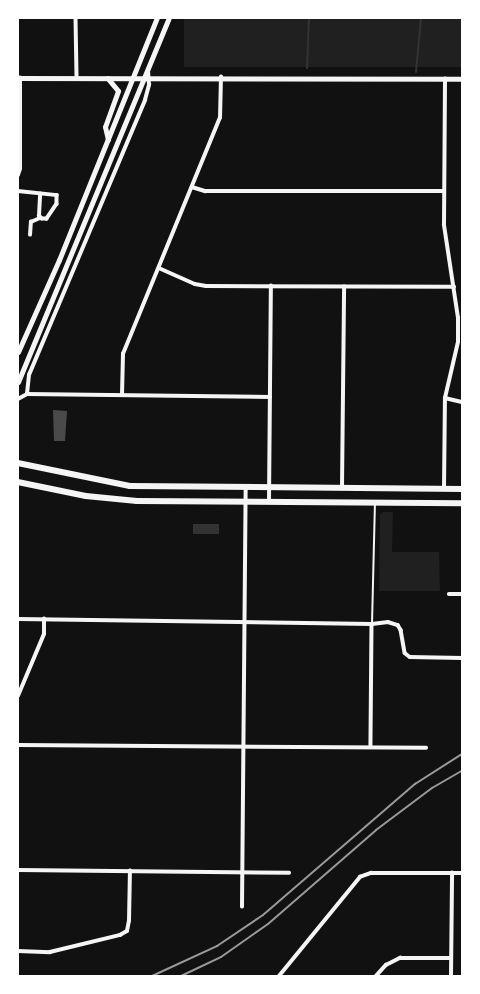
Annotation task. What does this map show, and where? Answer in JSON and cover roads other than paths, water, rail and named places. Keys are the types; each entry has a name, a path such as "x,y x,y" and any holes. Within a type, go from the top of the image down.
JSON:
{"main road":[{"path":"18,352 60,260 157,18"},
{"path":"18,382 146,78 148,67 169,18"},
{"path":"19,463 116,484 246,488 462,489"},
{"path":"18,482 86,496 124,500 462,503"}],"street":[{"path":"76,18 77,78"},
{"path":"18,175 19,78 462,79"},
{"path":"108,78 118,91 105,127 108,140"},
{"path":"27,394 29,375 145,100 146,78"},
{"path":"122,395 123,354 220,118 221,78"},
{"path":"444,489 446,398 458,342 458,318 445,239 445,78"},
{"path":"192,187 205,191 444,191"},
{"path":"18,191 40,194 55,194 58,198 50,217 40,218 31,222 30,235"},
{"path":"40,194 40,218"},
{"path":"159,268 195,284 344,287 454,287"},
{"path":"269,501 271,286"},
{"path":"342,488 344,287"},
{"path":"18,399 27,394 270,397"},
{"path":"446,398 462,402"},
{"path":"242,907 246,488"},
{"path":"448,594 462,594"},
{"path":"18,619 245,620 372,624 388,622 398,625 401,630 405,653 410,657 462,658"},
{"path":"18,696 44,634 44,619"},
{"path":"371,747 372,624"},
{"path":"18,745 426,748"},
{"path":"18,870 289,872"},
{"path":"18,951 50,952 120,935 126,930 129,921 130,871"},
{"path":"279,976 360,877 371,873 462,873"},
{"path":"451,976 452,873"},
{"path":"376,976 386,965 400,958 451,958"}],"lane":[{"path":"372,624 375,502"}],"waterway":[{"path":"307,68 309,18"},
{"path":"416,72 421,18"}],"railway":[{"path":"152,976 217,946 263,915 415,784 462,754"},
{"path":"181,976 221,957 268,924 376,830 432,788 462,771"}]}
